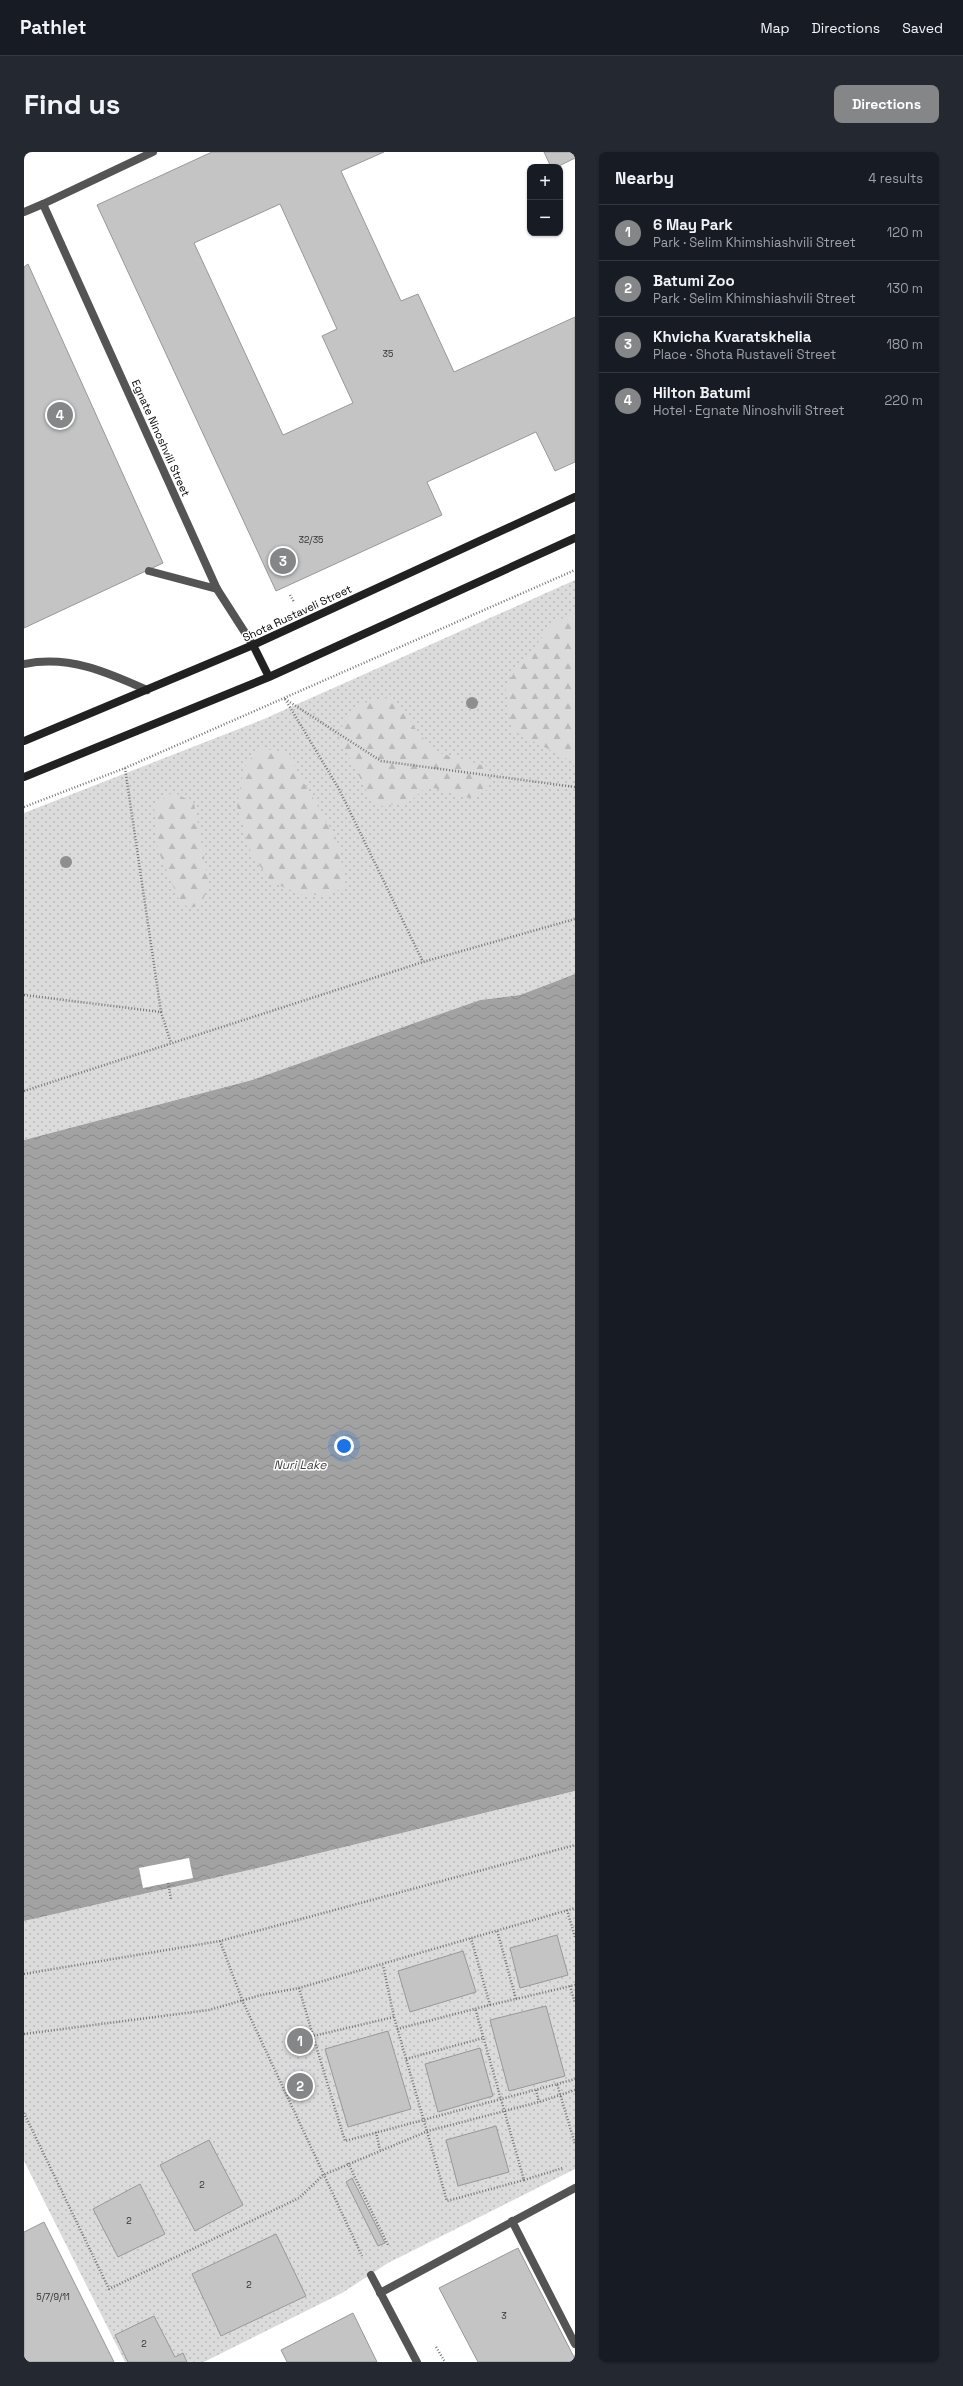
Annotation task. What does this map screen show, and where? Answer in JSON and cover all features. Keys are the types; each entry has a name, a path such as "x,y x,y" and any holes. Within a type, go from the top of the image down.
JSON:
{"main road":[{"name":"Shota Rustaveli Street","path":"24,741 253,645 575,497"},
{"path":"24,777 269,677 575,538"},
{"name":"Egnate Ninoshvili Street","path":"253,645 269,677"}],"street":[{"path":"24,212 153,152"},
{"name":"Egnate Ninoshvili Street","path":"43,204 217,589 253,645"},
{"path":"149,571 217,589"},
{"path":"24,664 54,661 76,663 99,669 147,690"},
{"path":"380,2293 575,2188"},
{"path":"512,2221 575,2344"},
{"path":"371,2275 417,2362"}],"path":[{"path":"24,807 125,768 575,570"},
{"path":"285,698 380,762 575,787"},
{"path":"285,698 339,789 423,962"},
{"path":"125,768 161,1012 171,1044"},
{"path":"24,1091 423,962 575,919"},
{"path":"24,995 161,1012"},
{"path":"24,1974 220,1941 575,1846"},
{"path":"168,1883 171,1899"},
{"path":"24,2034 209,2010 243,2002 261,1995 300,1988 575,1908"},
{"path":"567,1910 575,1937"},
{"path":"497,1930 516,1999"},
{"path":"471,1938 490,2005"},
{"path":"220,1941 243,2002 371,2275"},
{"path":"383,1964 397,2029 428,2131 447,2201 524,2180 568,2166"},
{"path":"397,2029 475,2008 575,1985"},
{"path":"570,1986 575,2003"},
{"path":"300,1988 345,2141 575,2079"},
{"path":"475,2008 524,2180"},
{"path":"313,2036 394,2017"},
{"path":"406,2059 483,2038"},
{"path":"557,2084 575,2144"},
{"path":"536,2090 539,2102"},
{"path":"24,2113 109,2289 300,2198 323,2175 348,2163 428,2131 539,2102 575,2090"},
{"path":"376,2132 380,2150"},
{"path":"348,2163 388,2245"}],"green space":[{"path":"575,580 575,974 520,995 480,1000 252,1080 24,1140 24,813 264,719"},
{"path":"575,613 575,767 571,761 512,730 505,685 554,622"},
{"path":"392,697 421,736 436,752 488,767 489,789 469,798 427,786 411,801 385,806 374,805 337,733 359,704"},
{"path":"258,749 281,751 290,758 337,840 346,887 326,895 303,895 271,882 251,853 237,806 244,768"},
{"path":"173,792 194,803 209,884 201,905 190,908 180,902 158,850 154,805"},
{"path":"575,1791 575,2169 388,2263 342,2293 204,2362 125,2362 24,2161 24,1921 258,1868"}],"water":[{"name":"Nuri Lake","path":"575,974 575,1791 258,1868 24,1921 24,1140 252,1080 480,1000 520,995"}],"pier":[{"path":"189,1858 193,1878 143,1888 139,1868"}],"building":[{"path":"212,152 384,152 341,171 401,301 418,294 454,372 575,317 575,462 555,471 536,432 427,482 442,515 276,591 97,205","holes":["280,204 337,329 322,336 353,403 283,435 194,243"]},
{"path":"544,152 575,152 575,158 563,164 550,164"},
{"path":"28,264 163,563 24,628 24,267"},
{"path":"557,1935 568,1975 520,1988 510,1948"},
{"path":"463,1951 476,1992 410,2012 398,1971"},
{"path":"546,2006 565,2076 509,2091 490,2020"},
{"path":"388,2031 411,2109 348,2127 325,2049"},
{"path":"480,2048 493,2096 438,2112 425,2064"},
{"path":"496,2126 509,2172 458,2186 446,2140"},
{"path":"209,2140 243,2205 195,2231 160,2165"},
{"path":"352,2178 385,2243 378,2246 346,2182"},
{"path":"140,2184 165,2234 118,2257 93,2209"},
{"path":"44,2222 114,2362 24,2362 24,2232"},
{"path":"276,2234 306,2296 221,2336 192,2274"},
{"path":"518,2248 575,2359 575,2362 478,2362 439,2288"},
{"path":"353,2313 377,2362 287,2362 281,2350"},
{"path":"154,2316 175,2357 183,2353 187,2362 128,2362 115,2335"}],"place":[{"name":"Hilton Batumi","path":"60,415"},
{"name":"Khvicha Kvaratskhelia","path":"283,561"},
{"name":"6 May Park","path":"300,2041"},
{"name":"Batumi Zoo","path":"300,2086"}]}
